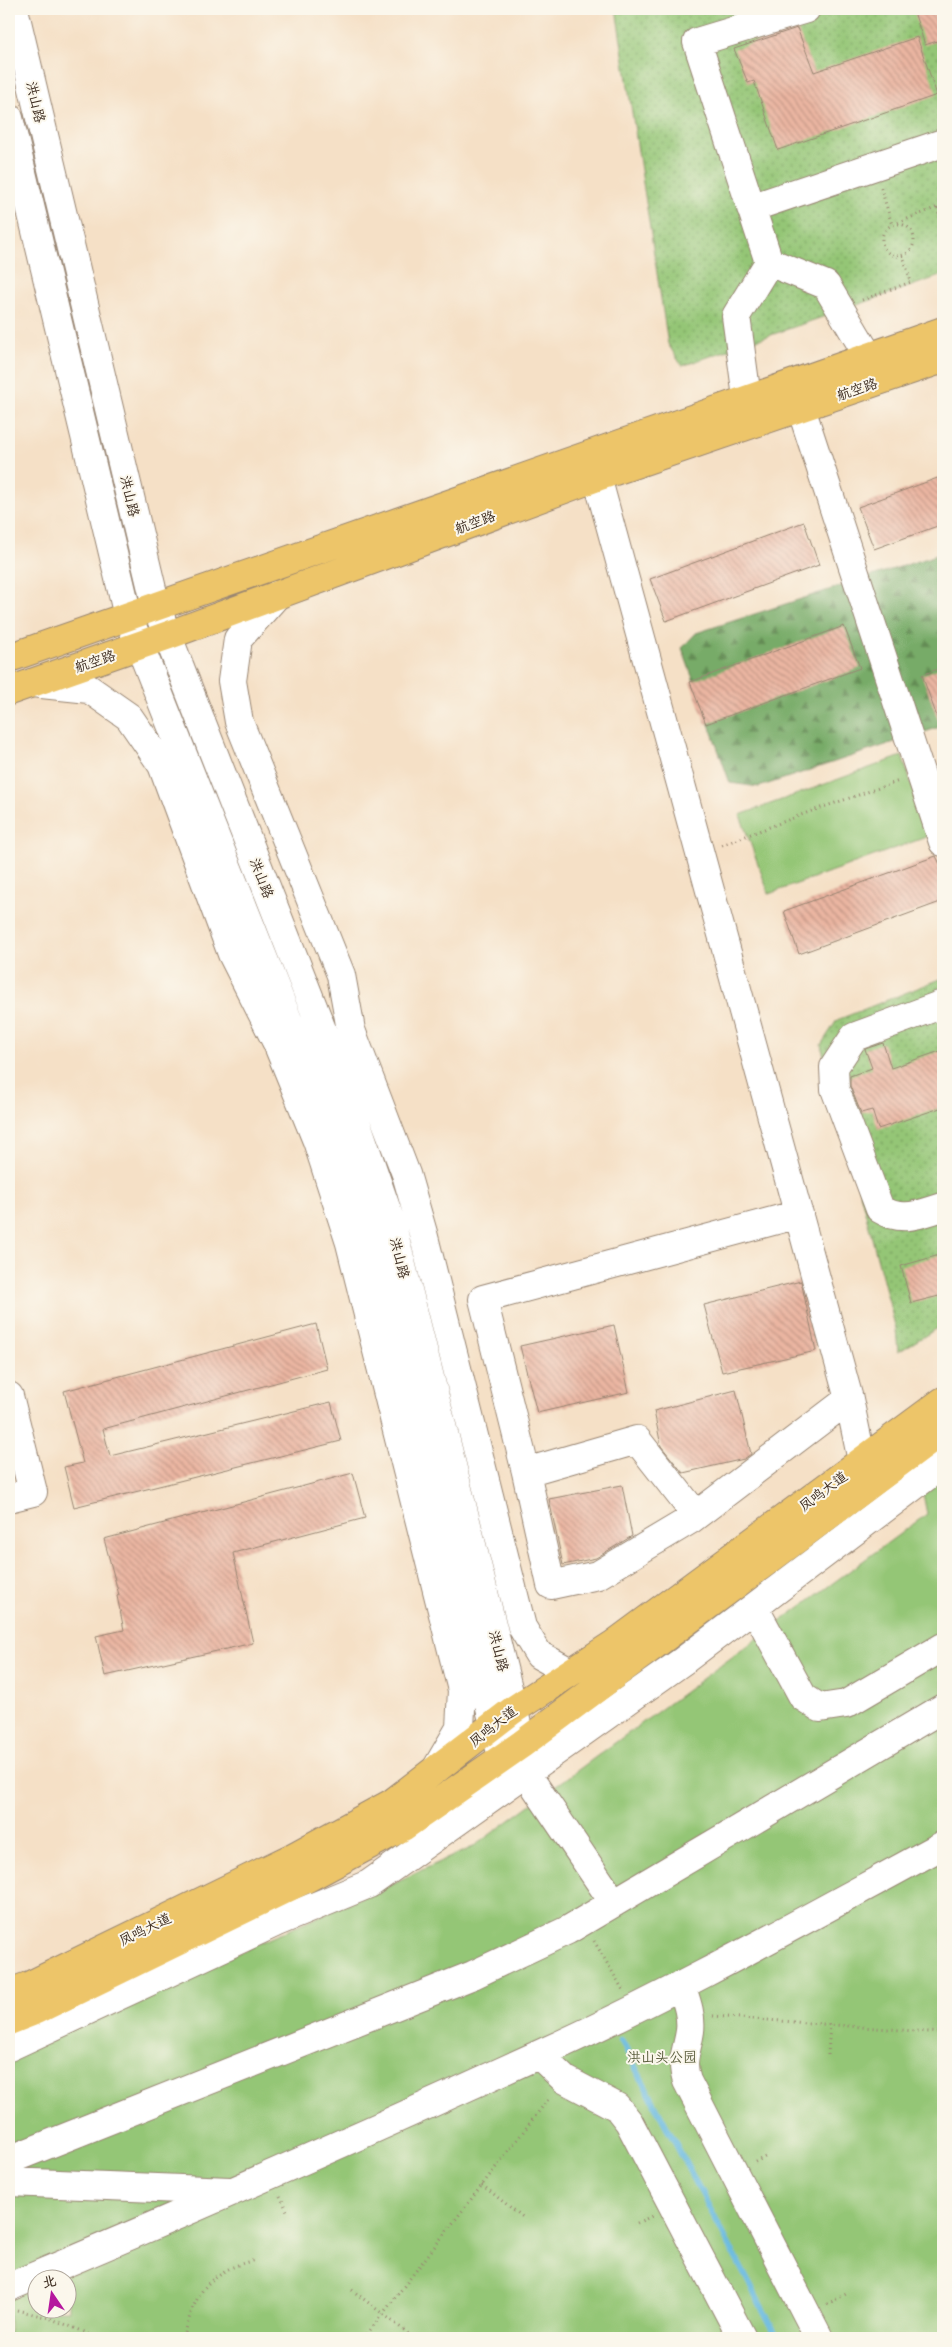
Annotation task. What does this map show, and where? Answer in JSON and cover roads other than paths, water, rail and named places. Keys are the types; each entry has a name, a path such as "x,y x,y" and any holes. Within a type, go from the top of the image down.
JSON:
{"main road":[{"name":"航空路","path":"9,658 747,398 943,331"},
{"name":"航空路","path":"20,687 139,646 597,477 943,359"},
{"name":"凤鸣大道","path":"9,1993 28,1986 291,1858 392,1803 504,1718 622,1638 943,1401"},
{"name":"凤鸣大道","path":"9,2021 37,2010 312,1876 403,1827 512,1751 943,1430"}],"street":[{"name":"洪山路","path":"14,9 156,606 169,635 341,1078 391,1222 512,1751"},
{"path":"806,9 697,42 769,262 826,285 868,357"},
{"name":"洪山路","path":"9,118 128,616 288,1020 320,1089 372,1230 504,1718"},
{"path":"751,208 943,143"},
{"path":"747,398 736,316 769,262"},
{"path":"801,408 943,842"},
{"path":"597,477 849,1398 862,1461"},
{"path":"276,595 238,639 232,682 239,722 341,975 351,1030 406,1174 423,1233 522,1627 540,1655 570,1672"},
{"path":"20,687 89,689 129,717 162,765 232,954 277,1043 317,1141 350,1243 462,1690 460,1728 436,1769"},
{"path":"943,1004 854,1037 834,1067 835,1089 880,1209 892,1216 910,1217 943,1206"},
{"path":"799,1214 483,1299 526,1472 551,1585 598,1575 696,1515 849,1398"},
{"path":"9,1396 33,1492 9,1498"},
{"path":"526,1472 637,1440 696,1515"},
{"path":"9,2047 277,1922 369,1884 675,1667 943,1464"},
{"path":"754,1607 803,1697 820,1708 846,1704 943,1647"},
{"path":"9,2160 473,1975 568,1930 943,1708"},
{"path":"526,1772 614,1903"},
{"path":"9,2287 237,2191 539,2055 681,1985 943,1845"},
{"path":"681,1985 690,2014 690,2031 682,2068 687,2081 819,2338"},
{"path":"539,2055 564,2079 617,2107 629,2122 742,2338"},
{"path":"9,2182 237,2191"}],"waterway":[{"path":"621,2040 778,2338"}],"park label":[{"name":"洪山头公园","path":"662,2057"}]}
